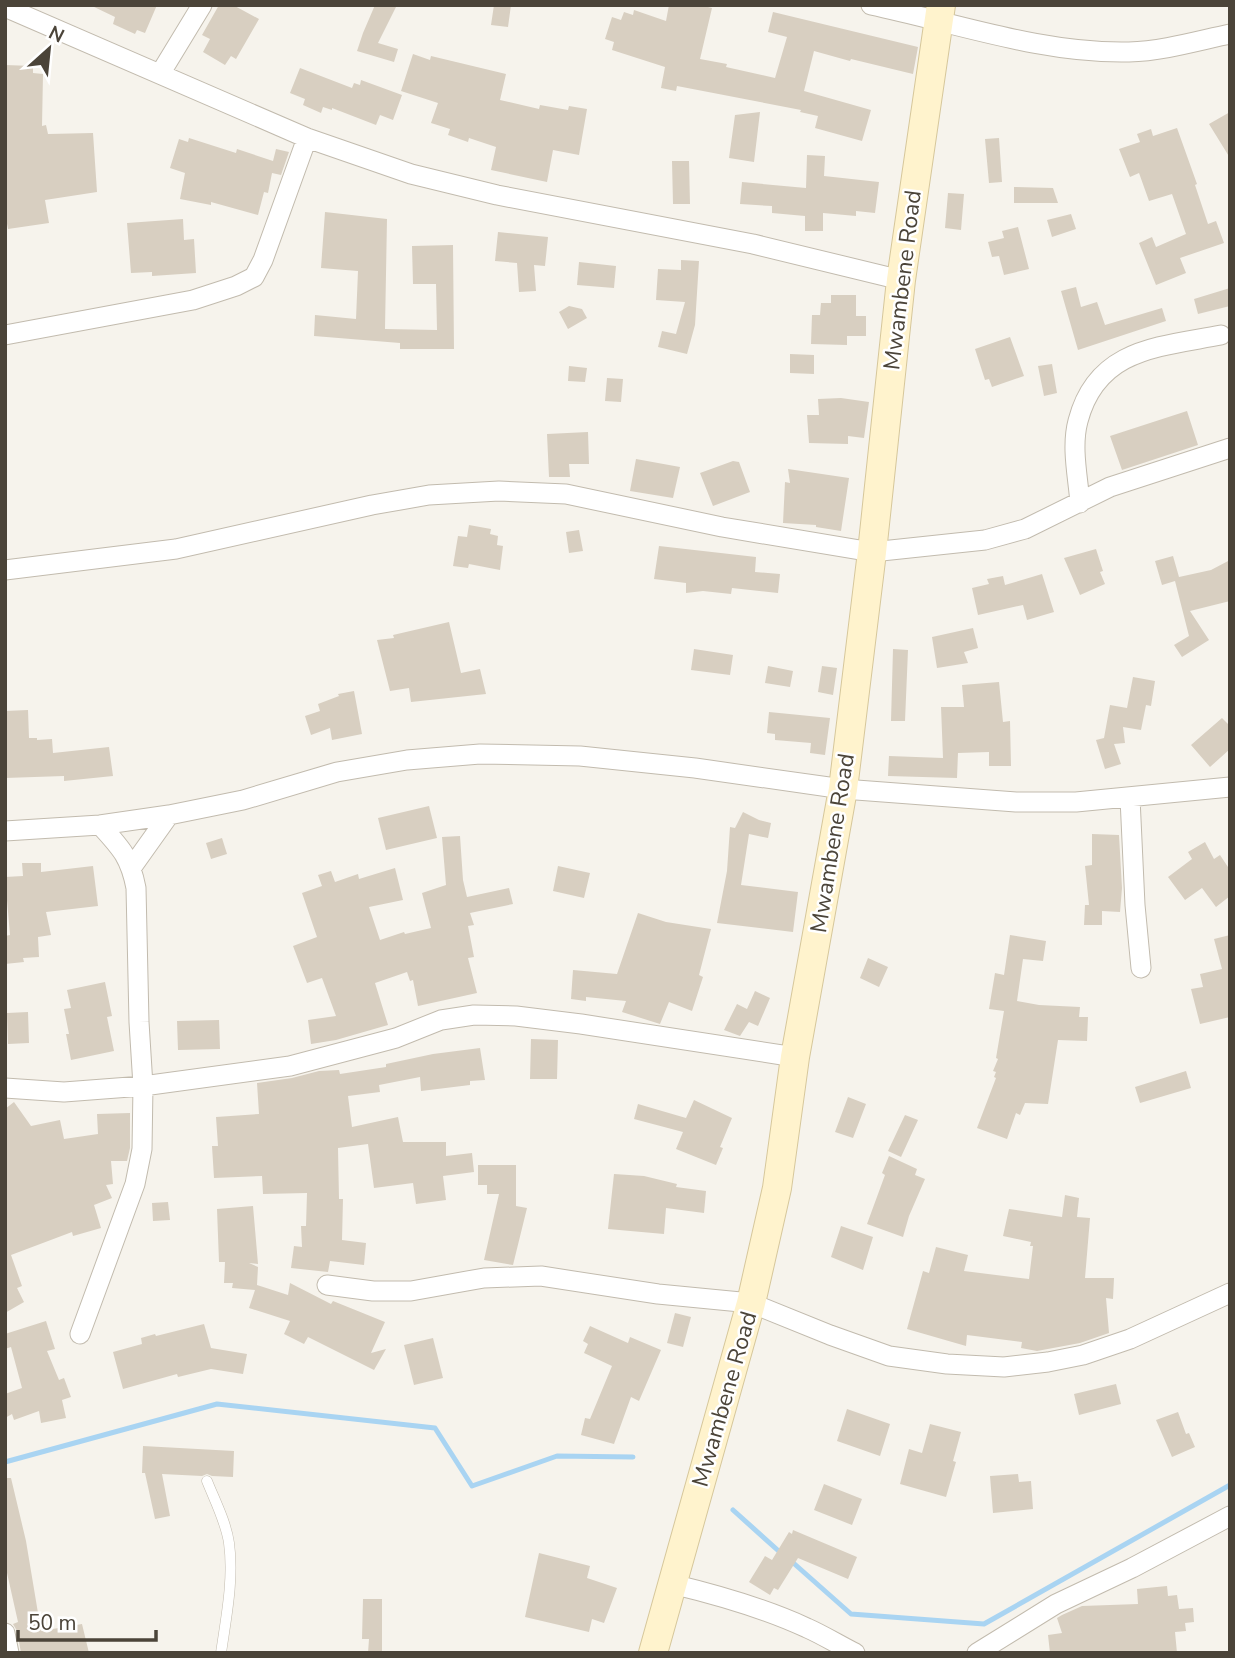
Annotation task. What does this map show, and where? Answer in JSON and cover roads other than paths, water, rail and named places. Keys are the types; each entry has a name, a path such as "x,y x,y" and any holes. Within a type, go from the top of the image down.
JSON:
{"street":[{"path":"160,74 202,5"},
{"path":"872,5 940,12 1049,47 1130,52 1229,35"},
{"path":"5,7 307,138 411,174 497,195 753,244 901,280"},
{"name":"Mwambene Road","path":"653,1653 751,1303 776,1188 795,1057 843,789 901,280 940,12"},
{"path":"5,335 193,300 254,277 264,260 307,138"},
{"path":"1080,503 1076,447 1078,422 1089,394 1106,371 1129,355 1221,335"},
{"path":"5,570 176,549 372,505 429,495 499,491 566,494 722,527 872,552 985,540 1025,529 1110,487 1230,449"},
{"path":"5,831 100,825 169,815 243,800 337,772 407,760 480,754 580,756 695,768 843,789 1016,802 1076,802 1230,787"},
{"path":"1130,798 1141,968"},
{"path":"132,867 169,815"},
{"path":"80,1334 135,1184 142,1149 136,888 132,867 100,825"},
{"path":"5,1088 65,1092 142,1086 290,1066 396,1038 442,1020 474,1014 581,1024 795,1057"},
{"path":"327,1285 373,1291 411,1291 484,1278 541,1276 658,1294 751,1303 889,1356 947,1364 1004,1367 1048,1363 1083,1355 1130,1339 1230,1293"},
{"path":"977,1653 1056,1604 1132,1568 1230,1516"},
{"path":"673,1584 759,1608 806,1627 855,1653"},
{"path":"5,1633 9,1653"}],"lane":[{"path":"207,1481 229,1543 227,1614 221,1653"}],"waterway":[{"path":"5,1462 217,1404 435,1428 472,1486 557,1456 633,1457"},
{"path":"790,1560 851,1614 984,1624 1230,1485"},
{"path":"733,1510 782,1554"}]}
